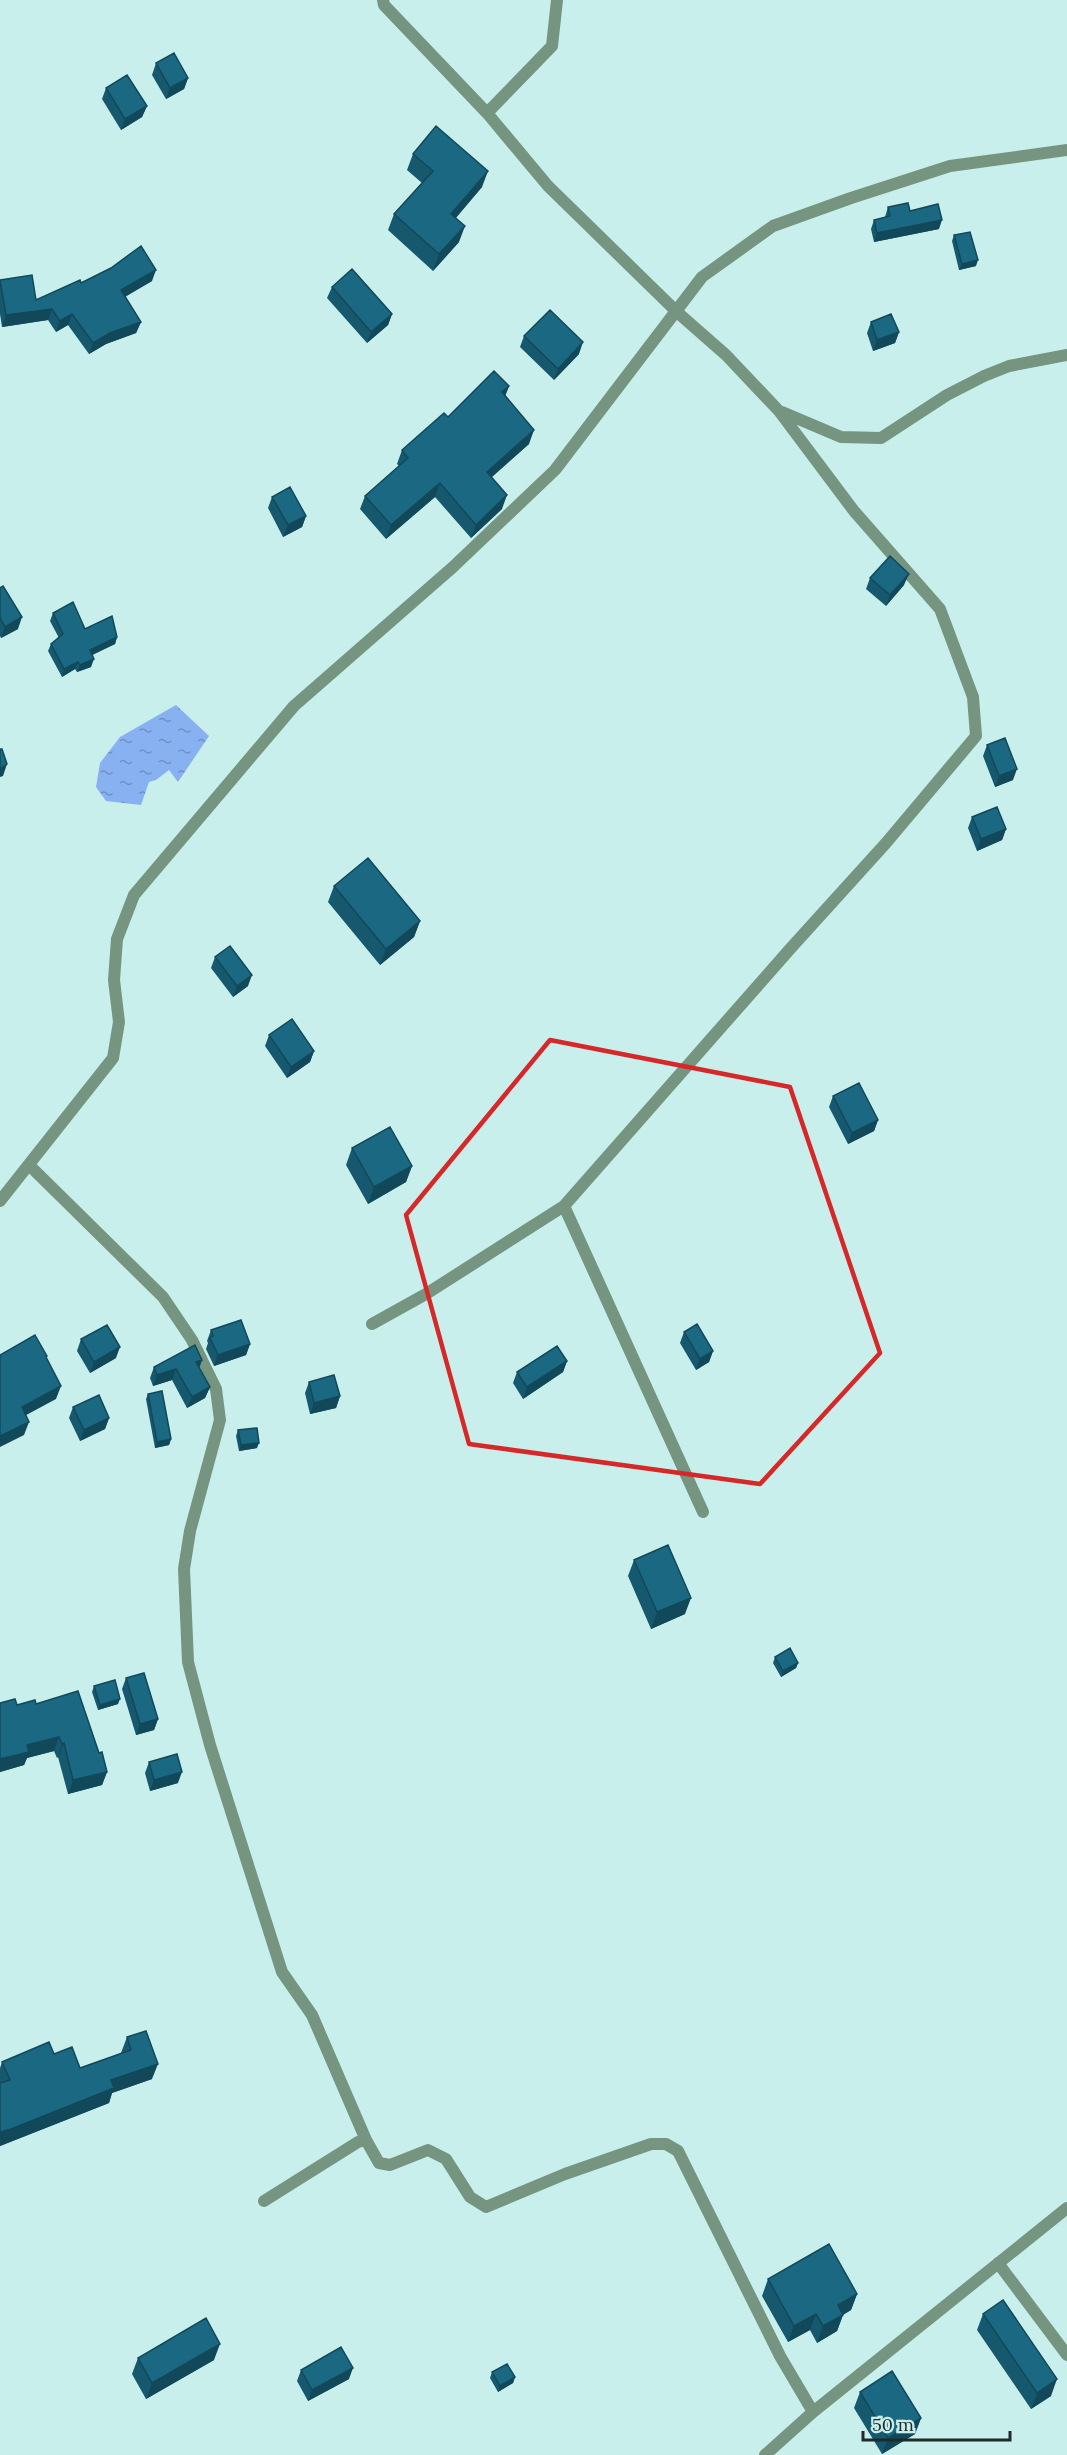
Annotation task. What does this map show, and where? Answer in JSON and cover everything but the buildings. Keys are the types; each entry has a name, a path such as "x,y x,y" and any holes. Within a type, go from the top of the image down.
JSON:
{"street":[{"path":"372,1324 426,1294 564,1206 886,843 976,736 973,697 940,609 854,511 779,411 726,355 677,312 548,186 487,112 384,4 384,0"},
{"path":"487,112 552,46 557,0"},
{"path":"0,1201 113,1058 119,1022 114,981 117,939 134,895 294,706 453,567 555,470 702,277 773,226 851,198 950,166 1067,150"},
{"path":"779,411 841,437 881,438 947,395 984,375 1009,366 1067,355"},
{"path":"29,1165 163,1297 192,1340 216,1389 220,1420 190,1531 184,1569 188,1662 210,1745 282,1972 312,2015 366,2140 379,2163 390,2165 428,2150 446,2158 470,2197 486,2207 565,2174 651,2144 666,2144 678,2151 780,2356 813,2412"},
{"path":"564,1206 703,1512"},
{"path":"264,2201 358,2142 366,2140"},
{"path":"765,2455 813,2412 1067,2208"},
{"path":"998,2263 1067,2355"}],"highlighted area":[{"path":"550,1040 790,1087 880,1353 760,1484 469,1444 406,1215"}],"water":[{"path":"176,705 209,736 178,782 169,770 156,780 149,782 141,805 106,801 96,787 100,763 120,737"}]}
